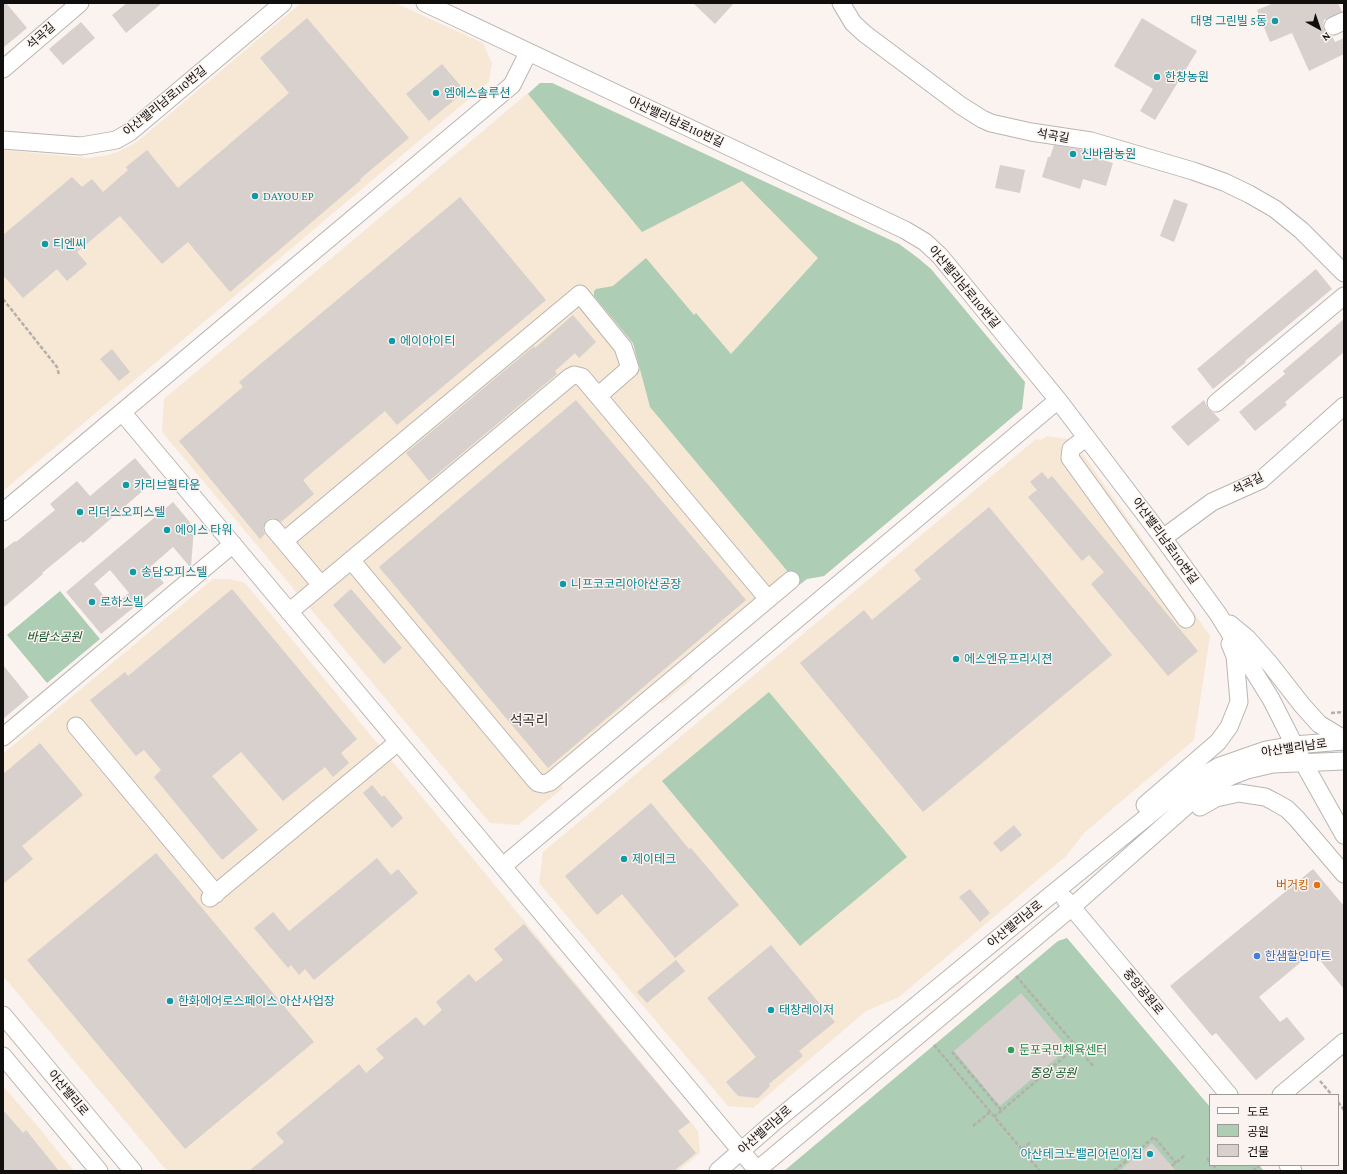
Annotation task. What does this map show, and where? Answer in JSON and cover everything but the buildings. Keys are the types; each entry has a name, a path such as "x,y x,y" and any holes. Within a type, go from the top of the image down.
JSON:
{"street":[{"name":"석곡길","path":"3,69 80,3"},
{"name":"아산밸리남로110번길","path":"3,140 81,146 116,140 130,132 283,3"},
{"name":"아산밸리남로110번길","path":"425,3 905,230 925,242 945,262 1058,400 1163,538 1218,614 1271,699 1303,762 1344,835"},
{"name":"석곡길","path":"841,3 853,23 865,34 960,105 982,119 991,123 1031,132 1091,141 1193,171 1224,182 1275,209 1301,230 1344,273"},
{"path":"3,512 512,85 528,53"},
{"path":"284,541 580,294 623,347 630,368 598,396"},
{"path":"1216,403 1344,296"},
{"path":"289,612 570,377 574,376 582,377 768,599"},
{"path":"503,866 1058,400"},
{"name":"석곡길","path":"1163,538 1212,502 1261,480 1344,406"},
{"path":"122,412 756,1170"},
{"path":"1078,443 1071,449 1070,458 1186,619"},
{"path":"273,528 321,585"},
{"path":"3,737 233,544"},
{"path":"351,560 534,779 538,783 543,784 550,782 791,580"},
{"path":"1218,614 1247,638 1319,724 1344,740"},
{"path":"1120,839 1132,817 1218,742 1229,727 1239,702 1235,656 1218,614"},
{"path":"76,726 213,896 398,742"},
{"name":"아산밸리남로","path":"718,1171 785,1113 1185,786 1220,766 1266,750 1294,745 1344,740"},
{"name":"아산밸리남로","path":"756,1170 1072,907 1193,800 1231,776 1248,770 1273,764 1344,761"},
{"path":"1158,831 1216,798 1239,793 1265,797 1287,809 1344,874"},
{"name":"중앙공원로","path":"1057,890 1228,1094"},
{"name":"아산밸리로","path":"3,1015 133,1171"},
{"path":"1282,1094 1344,1042"},
{"path":"3,1056 99,1171"}],"path":[{"path":"3,299 57,367 59,375"},
{"path":"1325,714 1344,712"},
{"path":"1016,976 1092,1066"},
{"path":"934,1045 1040,1171"},
{"path":"994,1117 1076,1047"},
{"path":"952,1052 1002,1110"},
{"path":"1318,1079 1331,1094"},
{"path":"973,1126 990,1112"},
{"path":"1114,1171 1154,1137 1176,1163"},
{"path":"1022,1149 1030,1142"},
{"path":"1172,1166 1185,1155"},
{"path":"1253,1171 1259,1166"}],"shaded area":[{"path":"301,3 395,3 483,43 492,63 489,82 3,491 3,150 88,158 108,155 120,151 137,142"},
{"path":"540,83 553,83 899,244 931,269 1025,382 1022,409 824,576 807,579 799,585 691,675 693,678 662,704 659,702 560,785 563,788 518,825 490,823 162,432 164,399"},
{"path":"1047,436 1073,440 1210,636 1194,740 1085,832 1066,856 899,997 866,1011 753,1108 728,1106 539,883 543,852 1036,439 1041,440"},
{"path":"213,579 230,579 245,583 698,1131 700,1153 678,1171 167,1171 3,976 3,754"},
{"path":"3,1086 34,1122 74,1171 3,1171"}],"green space":[{"path":"540,83 552,83 899,244 931,269 1025,382 1022,409 824,576 807,579 799,585 650,407 633,343 594,296 594,291 596,289 613,286 646,258 694,315 696,313 731,354 818,258 742,181 642,232 528,94"},
{"name":"바람소공원","path":"60,591 100,639 47,683 7,635"},
{"path":"769,692 907,857 800,946 662,781"},
{"name":"중앙 공원","path":"1067,938 1209,1106 1209,1166 1260,1166 1264,1171 784,1171 1058,941"}],"place":[{"name":"대명 그린빌 5동","path":"1275,21"},
{"name":"한창농원","path":"1157,77"},
{"name":"엠에스솔루션","path":"436,93"},
{"name":"신바람농원","path":"1073,154"},
{"name":"DAYOU EP","path":"255,196"},
{"name":"티엔씨","path":"45,244"},
{"name":"에이아이티","path":"392,341"},
{"name":"카리브힐타운","path":"126,485"},
{"name":"리더스오피스텔","path":"80,512"},
{"name":"에이스 타워","path":"167,530"},
{"name":"송담오피스텔","path":"133,572"},
{"name":"니프코코리아아산공장","path":"563,584"},
{"name":"로하스빌","path":"92,602"},
{"name":"에스엔유프리시젼","path":"956,659"},
{"name":"제이테크","path":"624,859"},
{"name":"버거킹","path":"1317,885"},
{"name":"한샘할인마트","path":"1257,956"},
{"name":"한화에어로스페이스 아산사업장","path":"170,1001"},
{"name":"태창레이저","path":"771,1010"},
{"name":"둔포국민체육센터","path":"1011,1050"},
{"name":"아산테크노밸리어린이집","path":"1150,1154"}],"district":[{"name":"석곡리","path":"529,721"}]}
